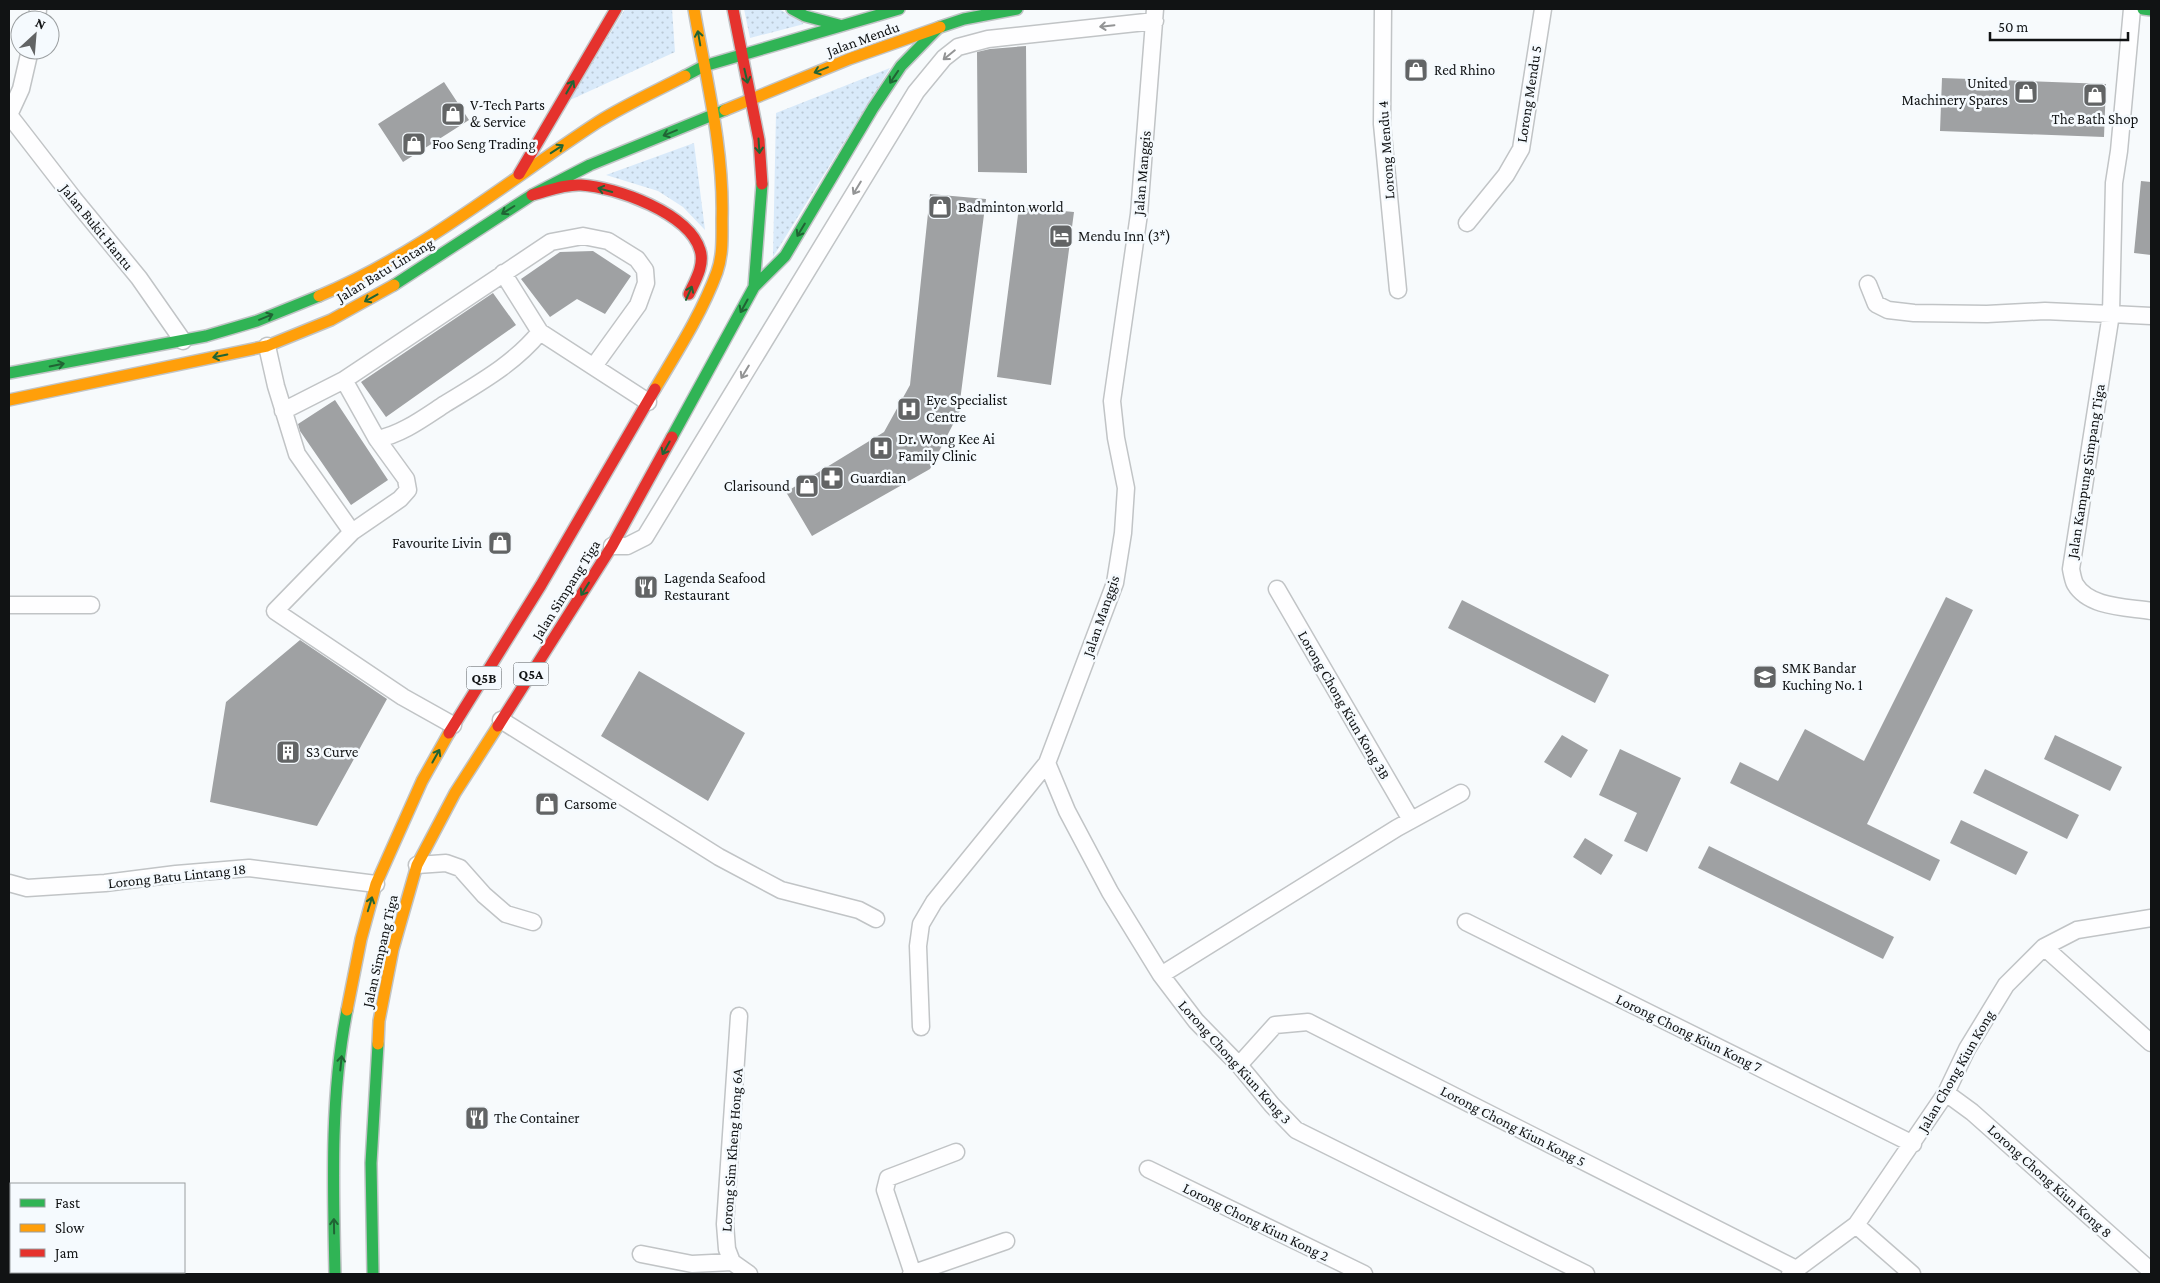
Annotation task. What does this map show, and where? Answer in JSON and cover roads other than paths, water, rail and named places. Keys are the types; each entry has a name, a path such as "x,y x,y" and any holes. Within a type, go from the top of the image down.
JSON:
{"main road":[{"path":"519,174 616,9"},
{"name":"Jalan Simpang Tiga","path":"335,1274 334,1160 338,1086 348,1006 360,939 376,884 422,781 453,725 541,585 689,332 718,272 722,246 723,192 715,115 694,9"},
{"name":"Jalan Simpang Tiga","path":"373,1274 372,1162 379,1021 393,949 417,865 455,794 612,546 754,287 762,192 759,140 733,9"},
{"path":"792,9 805,16 839,25"},
{"name":"Jalan Mendu","path":"741,54 899,9"},
{"name":"Jalan Mendu","path":"752,98 848,59 964,19 1017,9"},
{"path":"2143,9 2151,10"},
{"path":"754,287 785,256 873,108 901,66 938,28"},
{"name":"Jalan Batu Lintang","path":"9,373 183,341 257,321 350,283 405,253 519,174 600,121 704,66 741,54"},
{"name":"Jalan Batu Lintang","path":"9,400 268,346 331,320 395,285 532,195 590,165 715,115 752,98"},
{"path":"532,195 579,184 604,189 633,199 678,221 691,234 700,250 701,266 683,308"},
{"path":"664,373 673,334"}],"street":[{"name":"Lorong Mendu 4","path":"1383,9 1382,124 1398,290"},
{"name":"Lorong Mendu 5","path":"1467,223 1506,175 1521,149 1543,9"},
{"path":"2111,314 2114,183 2119,151 2132,9"},
{"path":"612,546 627,546 645,537 916,92 944,58 958,47 988,39 1155,15"},
{"name":"Jalan Manggis","path":"921,1026 918,946 921,924 934,902 1047,763 1115,582 1123,534 1126,488 1116,438 1112,401 1139,214 1155,15"},
{"path":"10,115 21,90 28,60"},
{"name":"Jalan Bukit Hantu","path":"10,115 74,199 139,278 183,341"},
{"path":"283,411 344,380 551,242 583,236 608,241 636,259 645,270 646,283 638,305 594,366"},
{"path":"503,273 540,332 648,402"},
{"path":"1868,284 1876,304 1888,310 1914,313 1988,314 2045,311 2151,316"},
{"name":"Jalan Kampung Simpang Tiga","path":"2111,314 2071,569 2075,584 2084,596 2101,603 2151,611"},
{"path":"377,439 387,437 423,418 502,368 528,347 540,332"},
{"path":"268,346 283,411 297,454 352,532"},
{"path":"344,380 377,439 406,479 408,490 400,499 352,532 275,611 404,697 453,725"},
{"name":"Lorong Chong Kiun Kong 3B","path":"1277,589 1411,820"},
{"path":"9,605 91,605"},
{"path":"501,720 719,858 781,890 859,910 876,920"},
{"name":"Lorong Chong Kiun Kong 3","path":"1047,763 1067,810 1110,892 1161,975 1196,1021 1240,1065 1272,1105 1296,1130 1586,1274"},
{"path":"1161,975 1411,820 1461,793"},
{"path":"417,865 446,863 460,868 484,895 506,914 533,922"},
{"name":"Lorong Batu Lintang 18","path":"9,883 27,888 66,886 249,868 376,884"},
{"name":"Jalan Chong Kiun Kong","path":"1793,1272 1856,1226 1946,1093 1967,1049 2006,985 2044,947 2077,930 2151,918"},
{"name":"Lorong Chong Kiun Kong 7","path":"1466,922 1913,1144"},
{"path":"2044,947 2151,1043"},
{"name":"Lorong Sim Kheng Hong 6A","path":"732,1262 727,1249 725,1224 737,1076 739,1016"},
{"name":"Lorong Chong Kiun Kong 5","path":"1240,1065 1274,1025 1308,1022 1793,1272"},
{"name":"Lorong Chong Kiun Kong 8","path":"1946,1093 1972,1112 2151,1271"},
{"path":"956,1152 888,1178 885,1184 884,1190 912,1274 1006,1241"},
{"name":"Lorong Chong Kiun Kong 2","path":"1148,1169 1364,1274"},
{"path":"1856,1226 1912,1274"},
{"path":"641,1254 692,1264 732,1262 749,1274"}],"place":[{"name":"Red Rhino","path":"1416,70"},
{"name":"United Machinery Spares","path":"2026,92"},
{"name":"The Bath Shop","path":"2095,95"},
{"name":"V-Tech Parts & Service","path":"453,114"},
{"name":"Foo Seng Trading","path":"414,144"},
{"name":"Badminton world","path":"940,207"},
{"name":"Mendu Inn (3*)","path":"1061,236"},
{"name":"Eye Specialist Centre","path":"909,409"},
{"name":"Dr. Wong Kee Ai Family Clinic","path":"881,448"},
{"name":"Guardian","path":"832,478"},
{"name":"Clarisound","path":"807,486"},
{"name":"Favourite Livin","path":"500,543"},
{"name":"Lagenda Seafood Restaurant","path":"646,587"},
{"name":"SMK Bandar Kuching No. 1","path":"1765,677"},
{"name":"S3 Curve","path":"288,752"},
{"name":"Carsome","path":"547,804"},
{"name":"The Container","path":"477,1118"}]}
